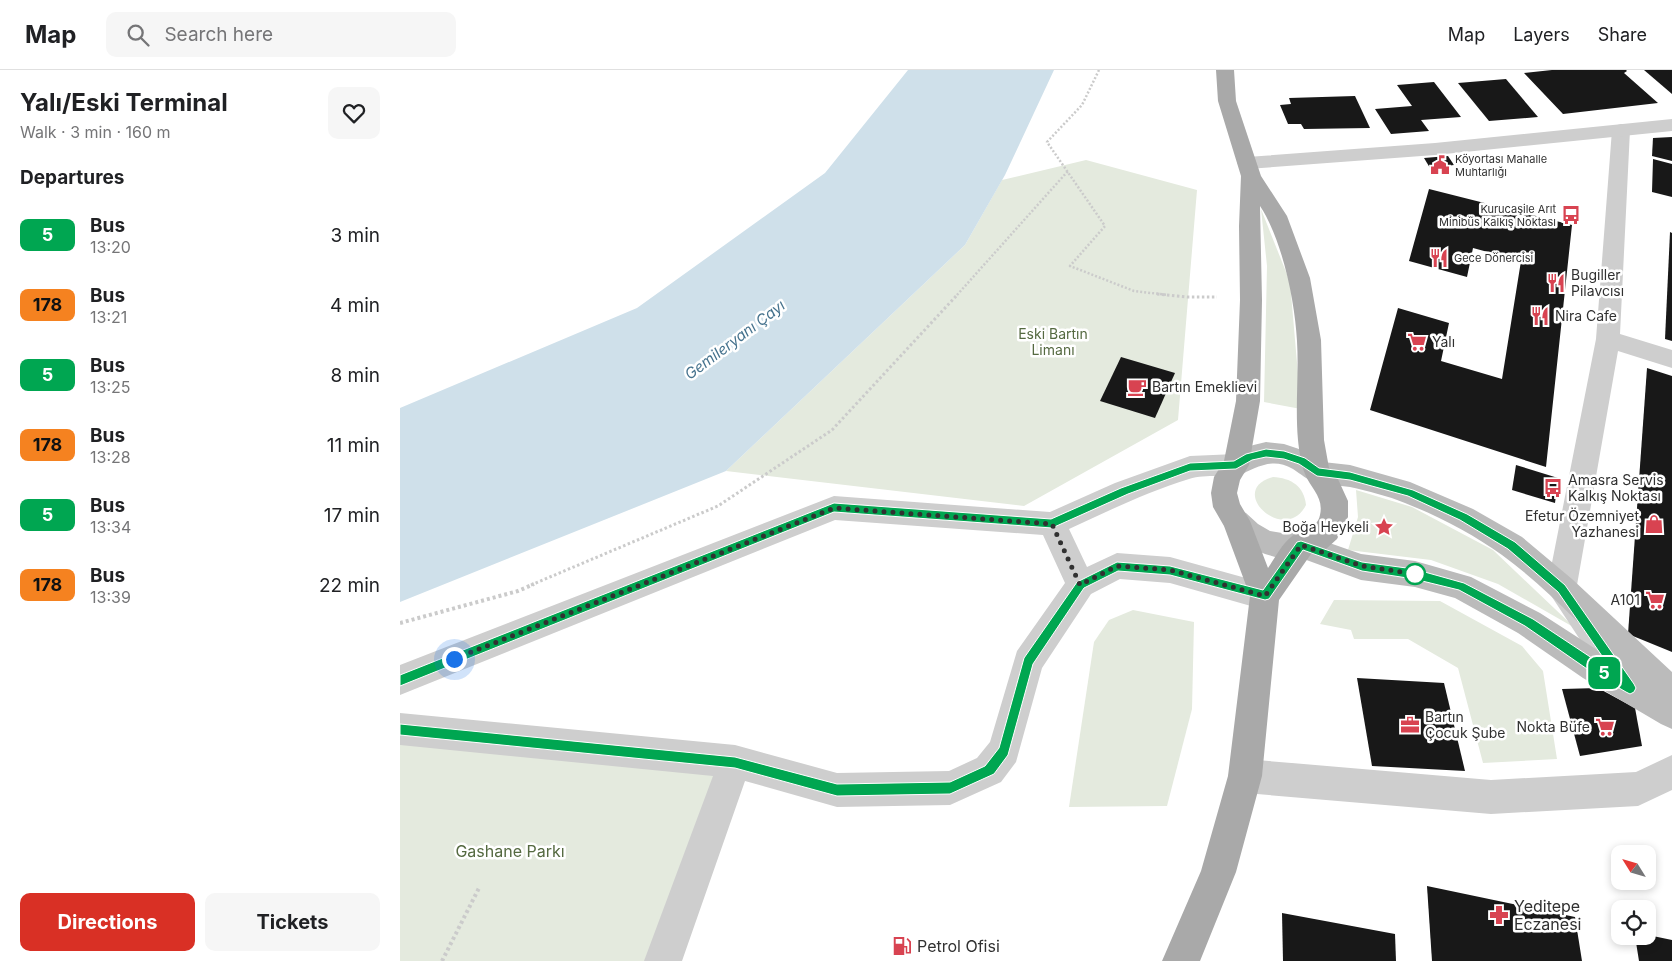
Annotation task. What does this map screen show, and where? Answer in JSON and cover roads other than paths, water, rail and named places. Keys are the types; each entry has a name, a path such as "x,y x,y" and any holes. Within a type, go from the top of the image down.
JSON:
{"main road":[{"path":"1225,70 1227,101 1249,170 1277,216 1299,278 1309,340 1311,440 1317,472"},
{"path":"1236,465 1248,401 1251,300 1249,170"},
{"path":"1181,961 1218,872 1245,776 1265,596 1236,521 1227,507 1224,492 1227,477 1236,465 1249,457 1266,453 1284,455 1302,461 1317,472 1328,486 1334,501 1334,517 1327,530 1316,540 1301,545 1282,546 1265,542 1248,533 1236,521"},
{"path":"1317,472 1350,476 1410,493 1463,517 1512,546 1562,588 1672,693"},
{"path":"1265,596 1301,545"},
{"path":"1301,545 1362,566 1414,574 1461,586 1529,622 1594,667 1672,712"}],"street":[{"path":"1249,170 1672,125"},
{"path":"1621,130 1608,339 1562,588 1630,688"},
{"path":"1608,339 1672,359"},
{"path":"400,680 834,508 1052,524 1125,491 1190,467 1236,465"},
{"path":"1052,524 1080,585"},
{"path":"400,729 735,762 837,790 950,788 989,770 1004,750 1028,662 1080,585 1117,566 1170,570 1265,596"},
{"path":"663,961 735,762"},
{"path":"1245,776 1492,797 1638,789 1672,772"}],"water":[{"name":"Gemileryanı Çayı","path":"908,70 1054,70 1005,175 965,245 726,471 400,602 400,408 637,308 825,173"}],"place":[{"name":"Köyortası Mahalle Muhtarlığı","path":"1440,165"},
{"name":"Kurucaşile Arıt Minibüs Kalkış Noktası","path":"1571,215"},
{"name":"Gece Dönercisi","path":"1439,258"},
{"name":"Bugiller Pilavcısı","path":"1556,283"},
{"name":"Nira Cafe","path":"1540,316"},
{"name":"Yalı","path":"1417,342"},
{"name":"Bartın Emeklievi","path":"1137,387"},
{"name":"Amasra Servis Kalkış Noktası","path":"1553,488"},
{"name":"Efetur Özemniyet Yazhanesi","path":"1654,524"},
{"name":"Boğa Heykeli","path":"1384,527"},
{"name":"A101","path":"1655,600"},
{"name":"Bartın Çocuk Şube","path":"1410,725"},
{"name":"Nokta Büfe","path":"1605,727"},
{"name":"Yeditepe Eczanesi","path":"1499,915"},
{"name":"Petrol Ofisi","path":"902,946"}],"park label":[{"name":"Eski Bartın Limanı","path":"1053,342"},
{"name":"Gashane Parkı","path":"510,851"}]}
